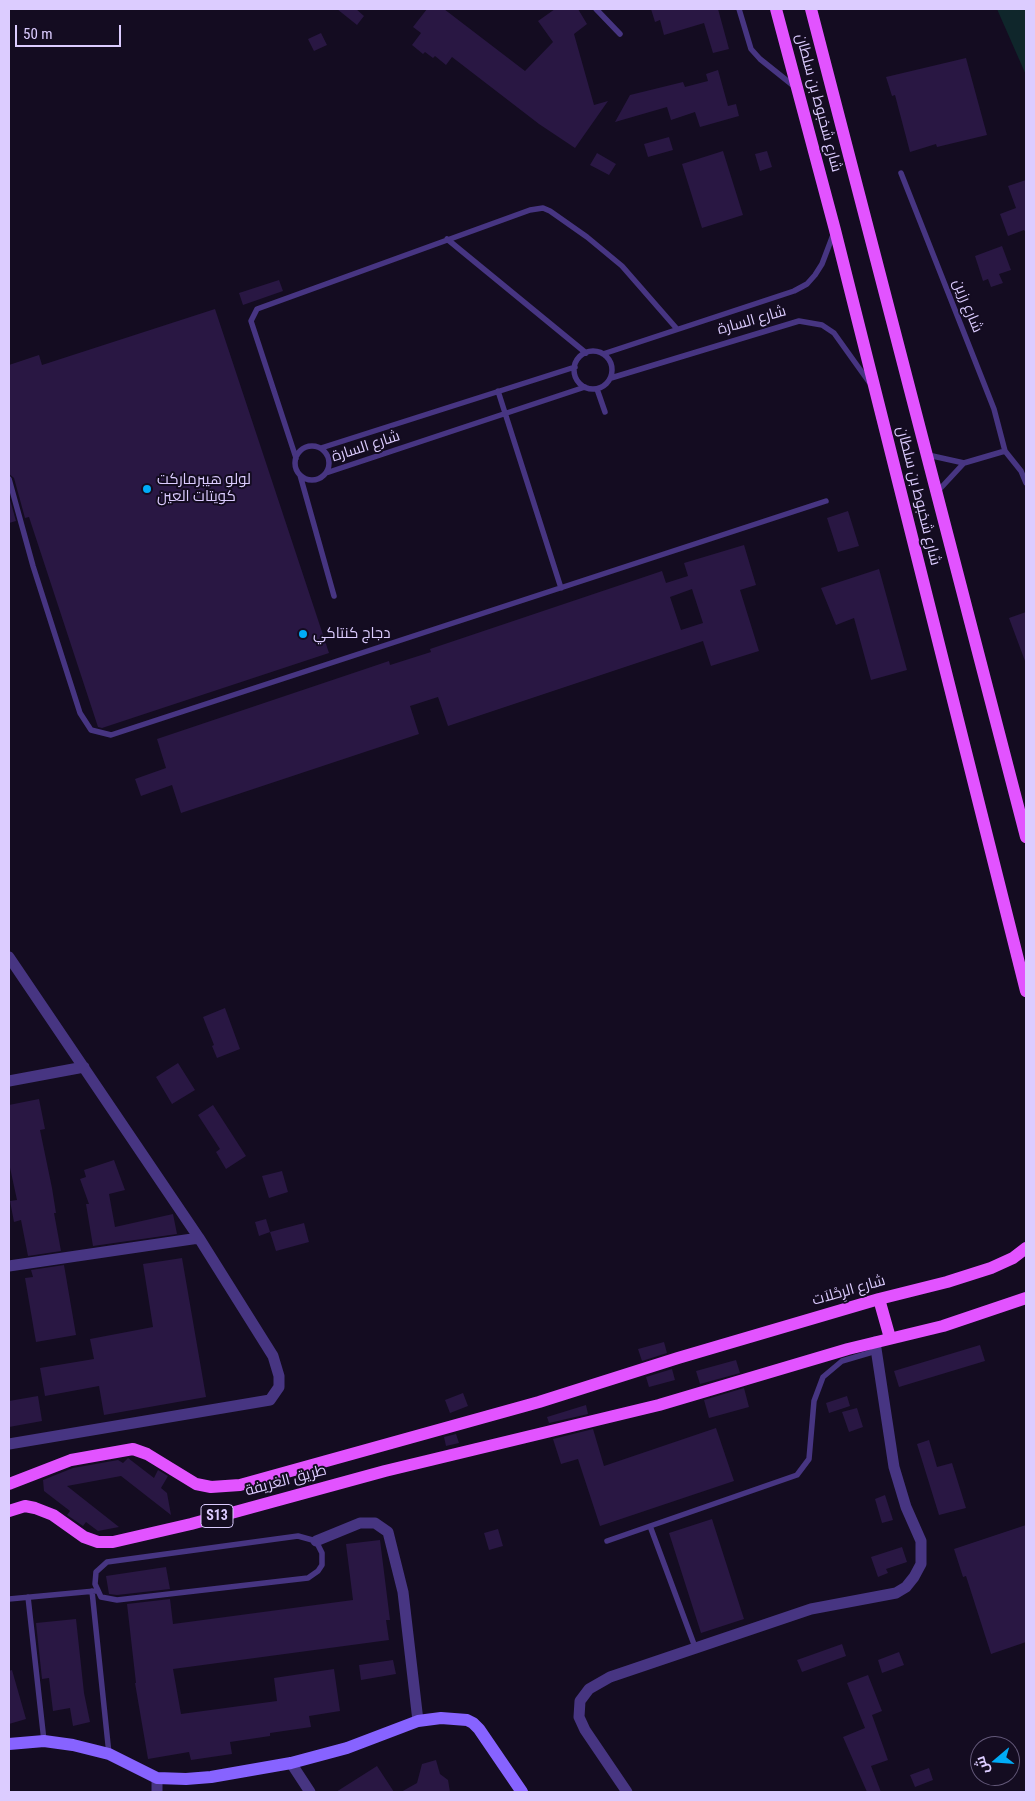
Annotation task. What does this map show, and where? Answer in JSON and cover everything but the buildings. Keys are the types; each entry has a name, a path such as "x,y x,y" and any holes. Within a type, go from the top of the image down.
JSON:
{"main road":[{"name":"شارع شخبوط بن سلطان","path":"776,9 835,230 1026,992"},
{"name":"شارع شخبوط بن سلطان","path":"811,9 1023,819 1026,837"},
{"name":"شارع الرِحْلاَت","path":"425,1433 539,1402 678,1358 879,1299 946,1282 991,1268 1012,1258 1026,1248"},
{"path":"875,1346 890,1338 942,1326 1026,1298"},
{"path":"879,1299 890,1338"},
{"path":"1003,1306 1026,1304"},
{"name":"طريق الغريفة","path":"9,1511 25,1506 35,1508 53,1515 84,1537 98,1542 113,1542 191,1524 236,1510 659,1405 744,1380 875,1346"},
{"name":"طريق الغريفة","path":"9,1484 71,1460 133,1449 147,1454 196,1484 225,1487 318,1464 425,1433"}],"street":[{"path":"9,957 199,1238 272,1356 279,1376 279,1388 275,1396 270,1400 9,1444"},
{"path":"9,1081 84,1067"},
{"path":"9,1266 199,1238"},
{"path":"627,1792 585,1730 579,1717 580,1701 589,1689 598,1682 695,1647 811,1609 896,1593 906,1587 914,1577 921,1564 921,1541 906,1507 894,1467 875,1346"},
{"path":"316,1542 360,1523 376,1523 388,1532 403,1592 418,1722"},
{"path":"9,1744 44,1741 73,1745 109,1754 157,1778 211,1777 291,1762 347,1748 418,1722 440,1718 473,1723 522,1792"},
{"path":"291,1762 310,1792"},
{"path":"157,1778 157,1792"}],"lane":[{"path":"596,9 620,34"},
{"path":"739,9 751,49 760,59 797,89"},
{"name":"شارع رزين","path":"901,173 994,409 1005,451 1021,472 1026,483"},
{"path":"296,458 251,321 253,313 257,308 530,210 543,208 550,211 588,237 622,266 676,330"},
{"name":"شارع السارة","path":"603,354 794,291 807,284 822,264 835,230"},
{"path":"447,239 586,353"},
{"name":"شارع السارة","path":"611,378 786,324 812,322 834,333 874,389"},
{"path":"592,352 603,354 611,364 611,378 603,387 597,389 585,387 577,379 575,367 581,356 592,352"},
{"name":"شارع السارة","path":"321,448 575,367"},
{"name":"شارع السارة","path":"326,473 585,387"},
{"path":"597,389 605,412"},
{"path":"498,391 561,588"},
{"path":"300,475 311,480 317,479 326,473 330,462 328,456 321,448 309,446 303,448 296,458 295,464 300,475 334,596"},
{"path":"928,455 964,463 1005,451"},
{"path":"937,492 964,463"},
{"path":"9,479 33,566 80,714 91,730 111,735 122,733 826,500"},
{"path":"607,1541 797,1475 809,1459 814,1401 823,1377 842,1360 875,1346"},
{"path":"650,1526 695,1647"},
{"path":"95,1590 104,1599 117,1600 308,1578 318,1571 322,1565 322,1553 316,1542 298,1536 108,1562 96,1572 94,1578 95,1590 109,1754"},
{"path":"9,1599 95,1590"},
{"path":"28,1597 44,1741"}],"green space":[{"path":"997,9 1026,9 1026,75"}],"place":[{"name":"لولو هيبرماركت كويتات العين","path":"147,489"},
{"name":"دجاج كنتاكي","path":"303,634"}]}
